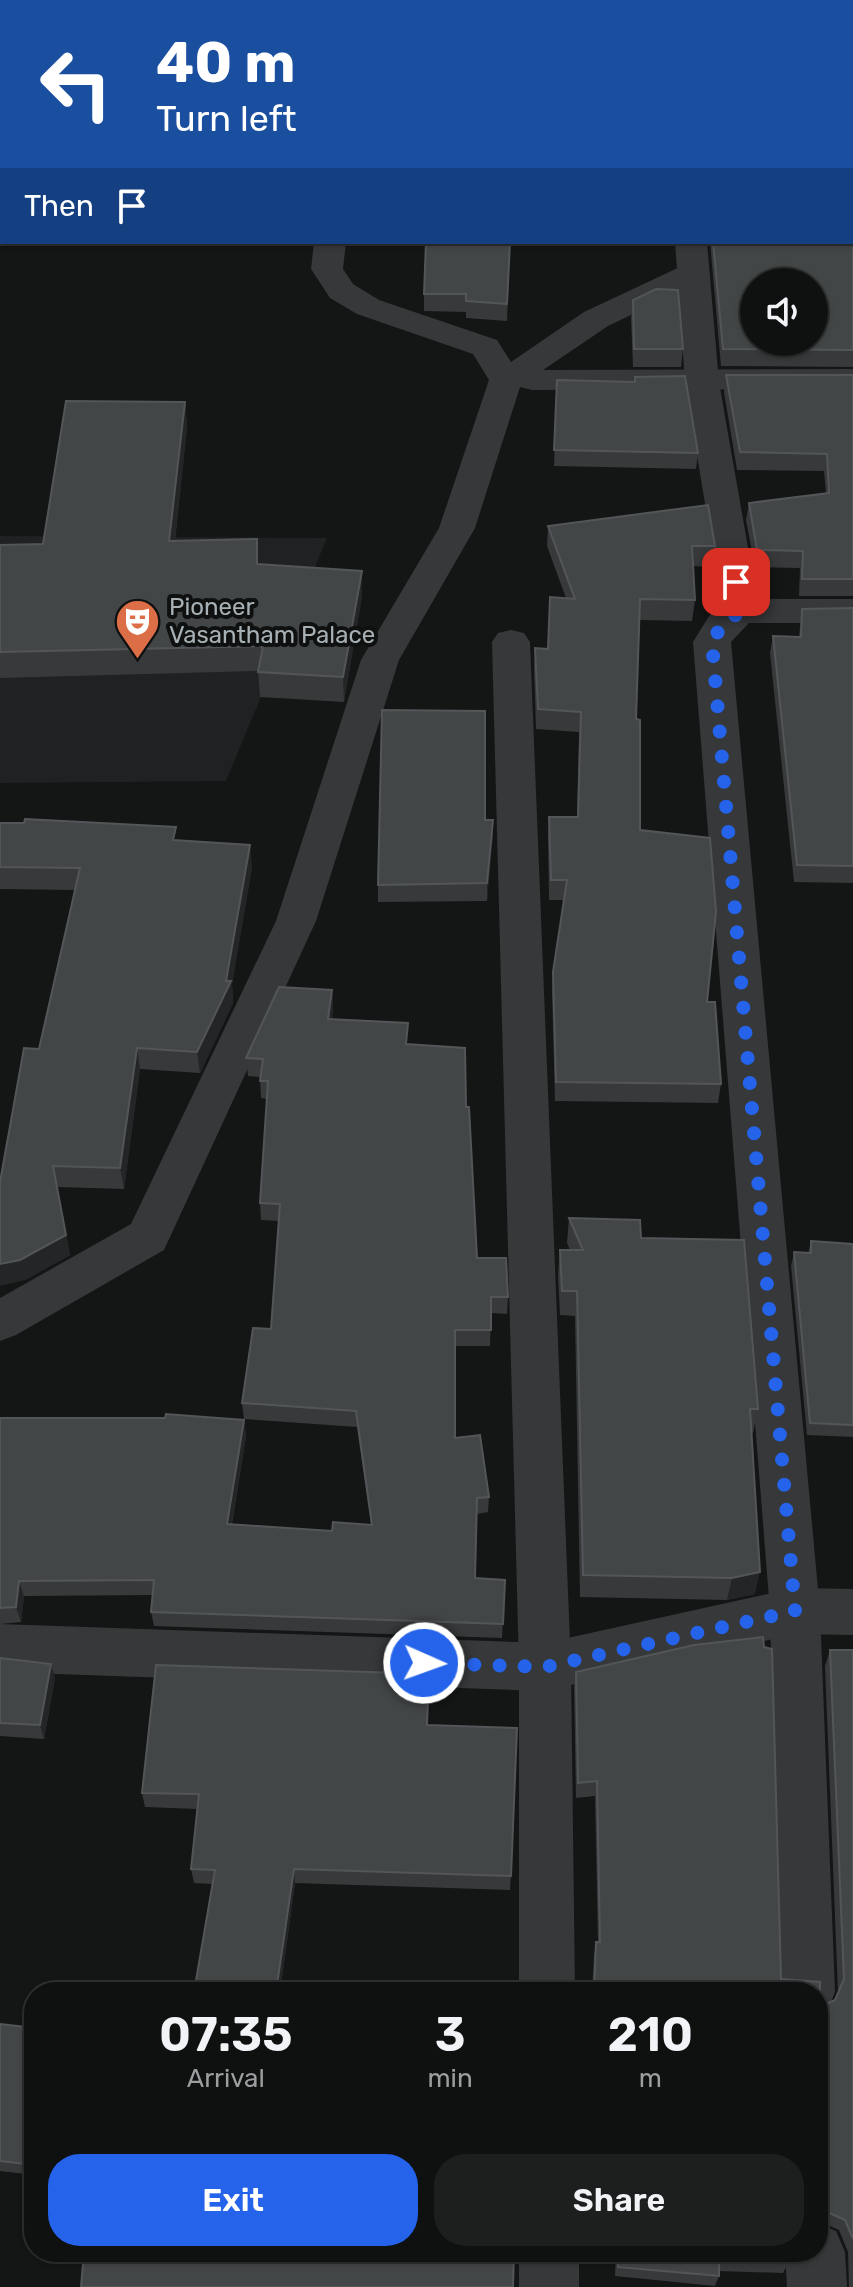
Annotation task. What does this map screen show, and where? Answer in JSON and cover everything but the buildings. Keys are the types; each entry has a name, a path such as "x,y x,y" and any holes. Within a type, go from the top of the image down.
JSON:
{"street":[{"path":"330,244 327,269 341,291 368,307 485,347 506,380"},
{"path":"0,1321 148,1237 296,921 380,660 457,528 506,380 692,257 702,382 741,611"},
{"path":"506,380 702,382 853,379"},
{"path":"807,1982 795,1611 712,642 722,625 741,611 853,611"},
{"path":"511,642 545,1667 547,1982"},
{"path":"0,1648 545,1667 795,1611 853,1612"},
{"path":"549,2262 549,2287"},
{"path":"816,2262 817,2287"}],"shaded area":[{"name":"Pioneer Vasantham Palace","path":"0,536 327,538 226,781 0,783"}],"place":[{"name":"Pioneer Vasantham Palace","path":"138,660"}],"route":[{"path":"424,1663 545,1667 795,1611 712,642 722,625 741,611 736,582"}]}
